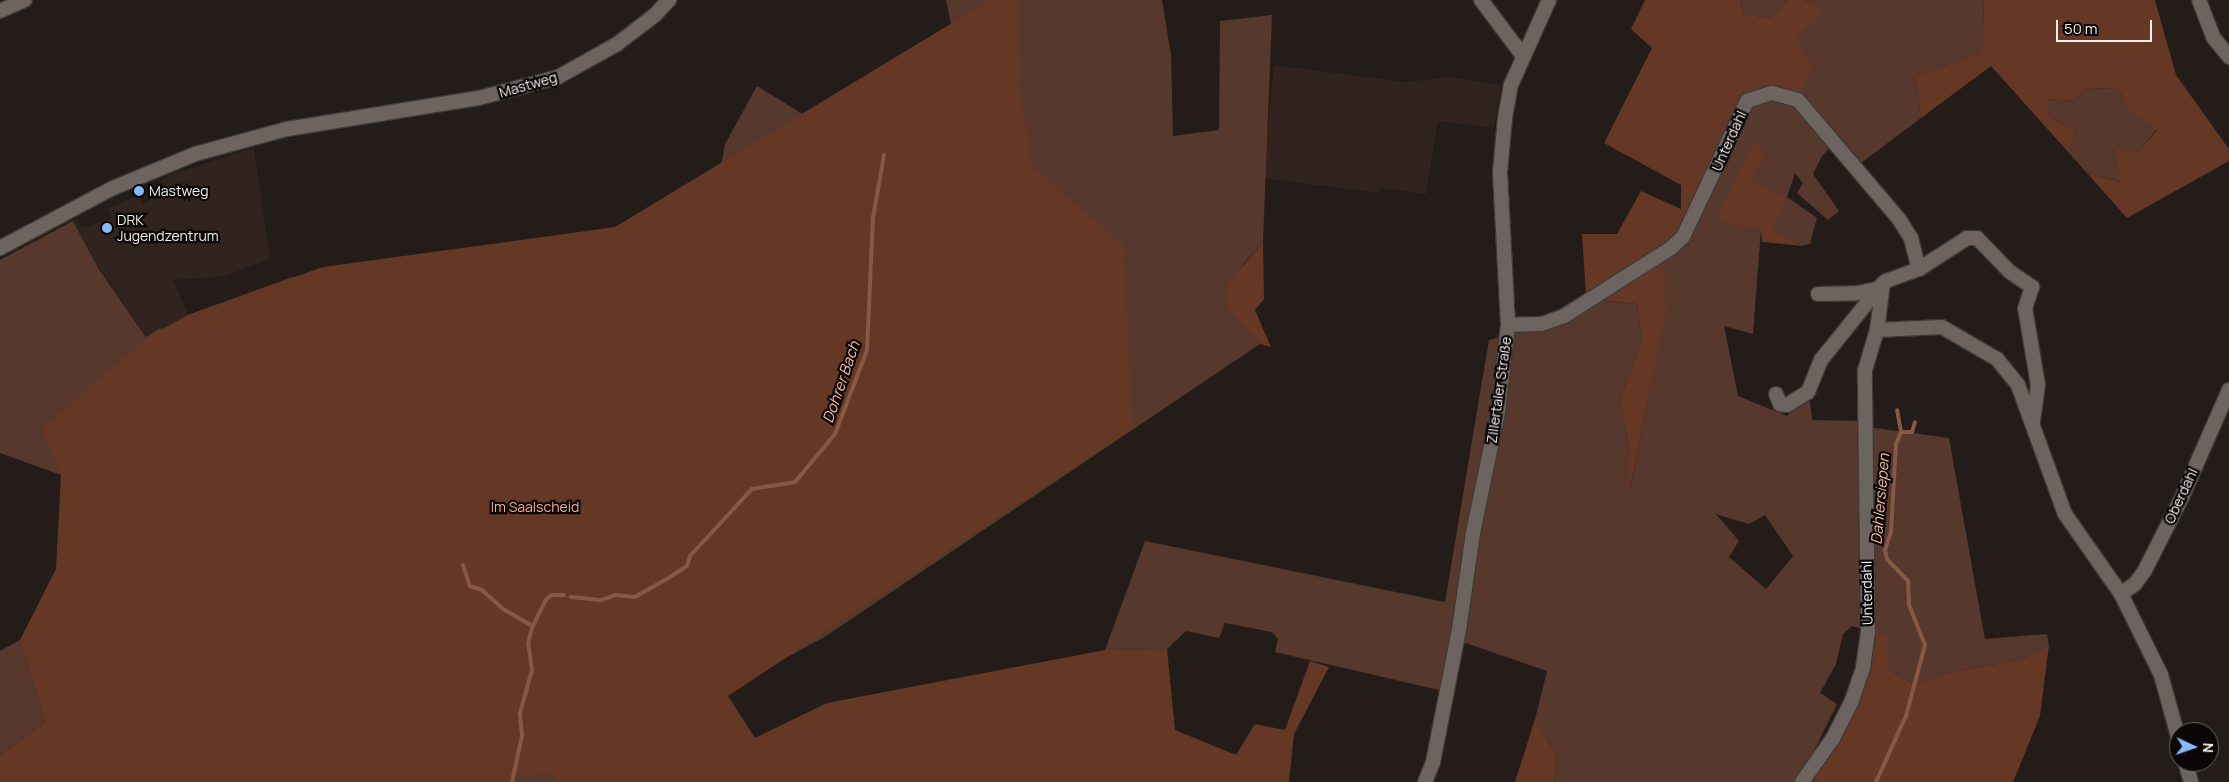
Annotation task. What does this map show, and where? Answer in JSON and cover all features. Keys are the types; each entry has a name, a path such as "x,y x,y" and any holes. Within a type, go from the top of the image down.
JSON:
{"street":[{"path":"0,11 24,0"},
{"name":"Mastweg","path":"0,248 113,188 195,154 287,129 479,98 558,77 623,40 669,0"},
{"path":"1481,0 1523,56"},
{"name":"Zillertaler Straße","path":"1425,782 1433,762 1459,630 1473,533 1498,412 1508,325 1500,172 1511,85 1549,0"},
{"path":"2199,0 2213,37 2229,57"},
{"name":"Unterdahl","path":"1508,325 1542,324 1564,316 1671,248 1683,237 1747,101 1772,93 1797,99 1899,219 1911,238 1919,269"},
{"path":"1818,294 1857,293 1880,286 1919,269 1972,236 2032,287 2025,308 2038,385 2033,422"},
{"path":"1776,394 1780,404 1787,405 1808,392 1821,360 1880,286"},
{"name":"Unterdahl","path":"1802,782 1833,738 1851,704 1863,668 1868,633 1865,370 1877,330 1880,286"},
{"path":"1877,330 1942,327 1975,344 1997,359 2018,385 2033,422 2042,456 2065,514 2121,594 2160,675 2174,722"},
{"name":"Oberdahl","path":"2121,594 2135,584 2145,570 2182,497 2229,390"}],"shaded area":[{"path":"1274,65 1404,82 1453,77 1501,85 1494,128 1438,121 1426,194 1380,188 1380,193 1263,178"},
{"path":"254,148 270,259 225,276 173,280 188,315 147,337 101,271 73,220 77,219 82,228 111,218 107,209 139,195 143,204 163,191 159,182 170,175"}],"green space":[{"name":"Im Saalscheid","path":"946,0 1162,0 1171,55 1173,136 1219,130 1220,21 1272,15 1263,242 1243,265 1238,318 1260,344 826,636 559,782 251,782 86,497 44,432 61,475 0,453 0,260 73,221 100,271 146,337 161,328 198,386 185,334 188,315 292,277 402,307 717,189 725,144 757,86 822,126 966,92"},
{"name":"Im Saalscheid","path":"990,0 1018,0 1020,94 1032,167 1123,244 1133,428 728,696 755,738 827,703 1105,650 1167,649 1175,730 1236,755 1255,724 1285,730 1310,661 1329,667 1294,734 1289,782 554,782 552,774 516,776 516,782 0,782 0,755 45,722 20,640 56,569 61,475 42,429 147,337 188,315 323,267 615,227"},
{"path":"1645,0 1740,0 1743,14 1769,18 1788,0 1804,0 1824,12 1796,38 1813,69 1797,99 1785,94 1747,101 1683,237 1664,253 1666,310 1629,494 1630,452 1620,400 1642,340 1637,304 1591,299 1586,296 1582,234 1617,234 1641,191 1681,209 1681,185 1604,143 1652,48 1631,29"},
{"path":"1740,0 1788,0 1769,18 1743,14"},
{"path":"1804,0 1984,0 1982,52 1915,76 1921,118 1857,166 1797,92 1796,38 1823,12"},
{"path":"1984,0 2155,0 2176,75 2229,149 2229,161 2127,218 2086,172 2120,182 2114,148 2136,154 2157,130 2126,108 2119,89 2087,88 2073,101 2047,99 2047,115 2076,131 2069,153 1991,66 1921,118 1915,76 1982,52"},
{"path":"2087,88 2119,89 2126,108 2157,129 2136,154 2114,149 2121,182 2086,172 2069,153 2076,131 2047,115 2047,99 2073,101"},
{"path":"1785,94 1834,143 1822,156 1813,174 1839,211 1828,220 1797,193 1803,183 1795,173 1787,197 1817,218 1810,244 1802,246 1771,230 1750,182 1766,151 1717,219 1761,230 1753,334 1724,326 1738,396 1787,416 1804,399 1810,401 1812,420 1859,421 1861,499 1868,427 1949,438 1985,639 2047,634 2049,645 2023,659 1942,674 1914,685 1888,669 1887,636 1852,626 1843,634 1836,664 1820,693 1837,704 1804,771 1819,782 1554,782 1557,757 1535,719 1547,671 1451,638 1439,690 1275,652 1278,639 1272,632 1225,623 1219,638 1186,631 1167,649 1105,650 1145,541 1445,602 1489,340 1581,315 1586,299 1637,304 1642,340 1620,400 1630,452 1630,490 1650,389 1664,253 1747,101","holes":["1716,514 1749,524 1765,515 1793,556 1766,589 1729,557 1739,541"]},
{"path":"1753,142 1766,151 1751,182 1787,197 1772,230 1802,246 1762,242 1761,230 1716,220"},
{"path":"1263,242 1264,299 1255,310 1271,347 1260,344 1228,307 1228,284"},
{"path":"1870,631 1888,636 1888,669 1914,685 1942,674 2023,659 2049,645 2040,716 2013,782 1819,782 1808,774 1851,703"},
{"path":"20,640 45,722 0,755 0,651"},
{"path":"1535,719 1557,757 1554,782 1515,782"}],"waterway":[{"name":"Dohrer Bach","path":"571,597 602,600 615,595 635,597 670,577 687,566 690,556 752,489 795,482 835,434 867,350 873,218 884,155"},
{"name":"Dahlersiepen","path":"1876,782 1906,716 1925,645 1909,605 1908,581 1887,559 1885,550 1891,531 1896,444 1901,432 1897,410"},
{"path":"1901,432 1912,432 1915,422"},
{"path":"463,565 470,586 482,590 503,609 533,626"},
{"name":"Dohrer Bach","path":"512,782 522,736 520,713 532,670 528,643 532,628 545,601 551,595 564,595"}],"place":[{"name":"Mastweg","path":"139,191"},
{"name":"DRK Jugendzentrum","path":"107,228"}]}
